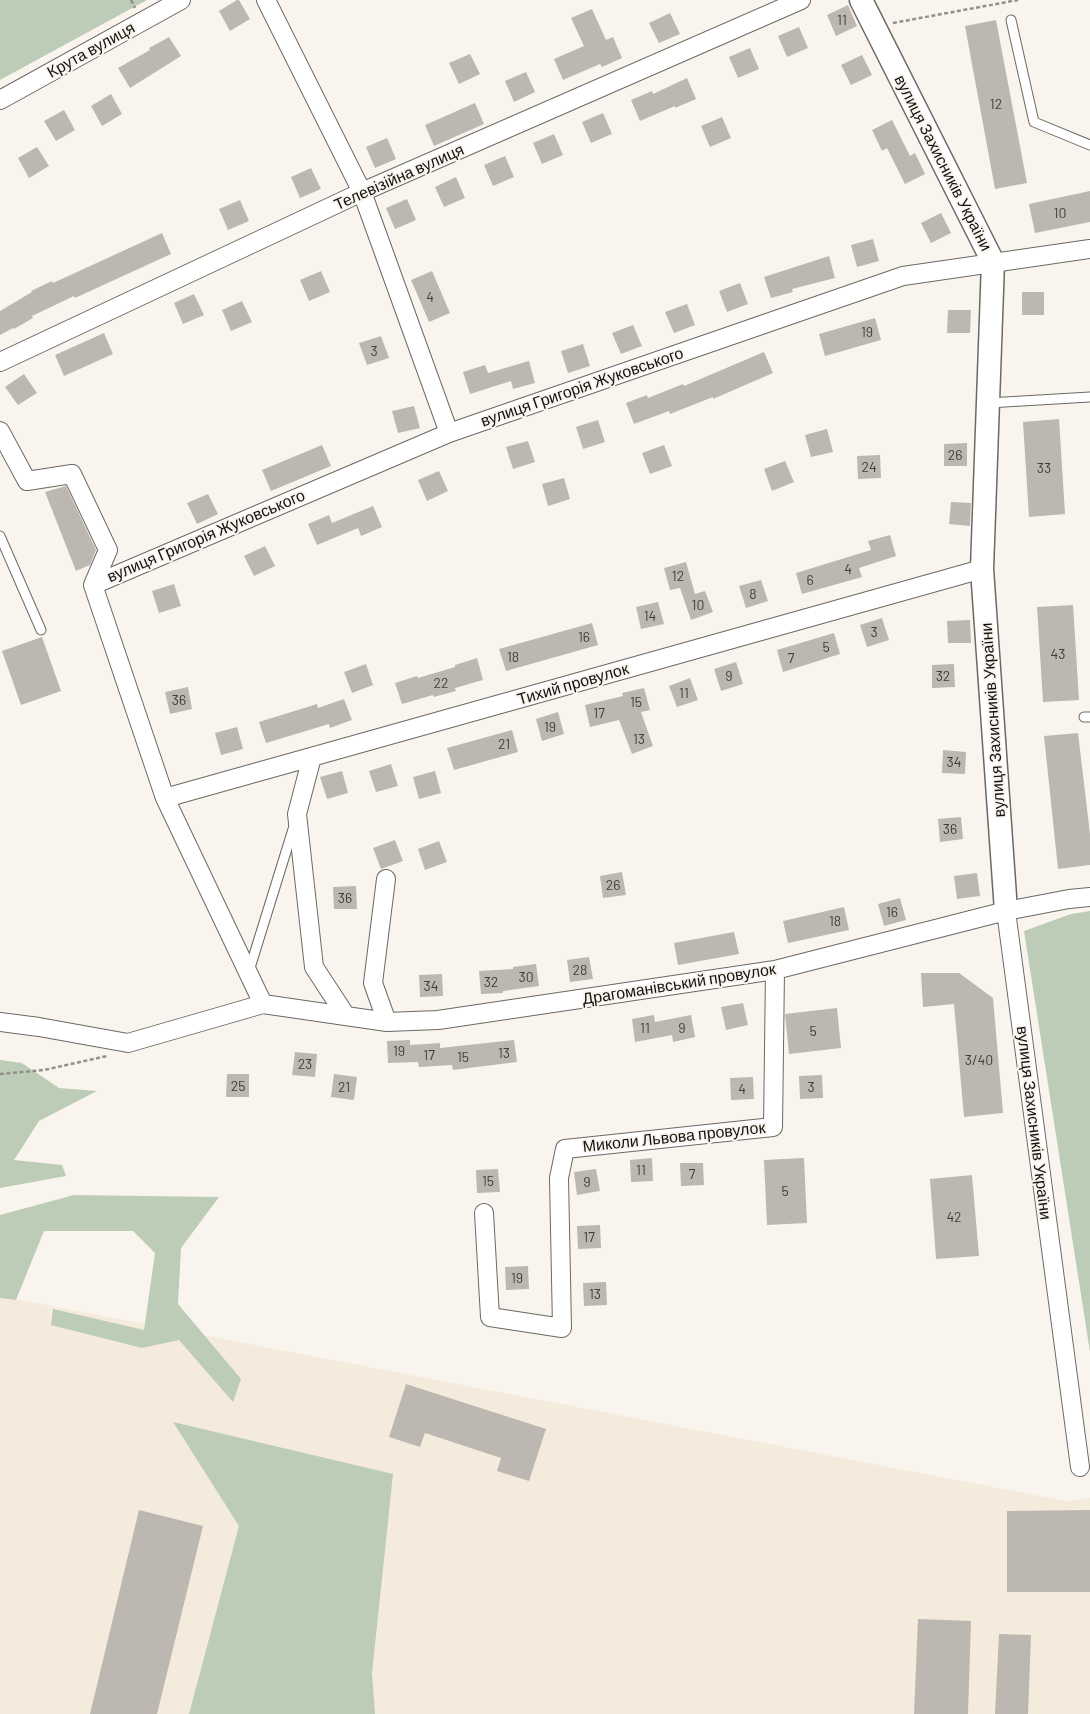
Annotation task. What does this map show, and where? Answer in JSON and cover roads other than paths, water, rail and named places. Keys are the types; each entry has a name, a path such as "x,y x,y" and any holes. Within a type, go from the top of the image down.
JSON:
{"street":[{"name":"Крута вулиця","path":"0,100 181,0"},
{"path":"266,0 362,192 449,433"},
{"name":"Телевізійна вулиця","path":"0,362 362,192 801,0"},
{"name":"вулиця Захисників України","path":"862,0 993,262 982,569 1006,911 1080,1467"},
{"name":"вулиця Григорія Жуковського","path":"93,585 449,433 903,276 1090,249"},
{"path":"0,432 27,481 72,474 108,550 93,585 165,798 263,1004 128,1043 0,1022"},
{"name":"Тихий провулок","path":"165,798 982,569"},
{"path":"312,757 297,814 314,967 346,1016"},
{"path":"386,879 373,983 387,1022"},
{"name":"Драгоманівський провулок","path":"263,1004 387,1022 438,1020 774,970 1006,911 1090,897"},
{"name":"Миколи Львова провулок","path":"484,1213 490,1316 562,1328 558,1178 564,1148 774,1127 774,970"}],"lane":[{"path":"1011,20 1034,122 1090,145"},
{"path":"988,403 1090,397"},
{"path":"0,536 41,630"},
{"path":"248,974 297,814"}]}
